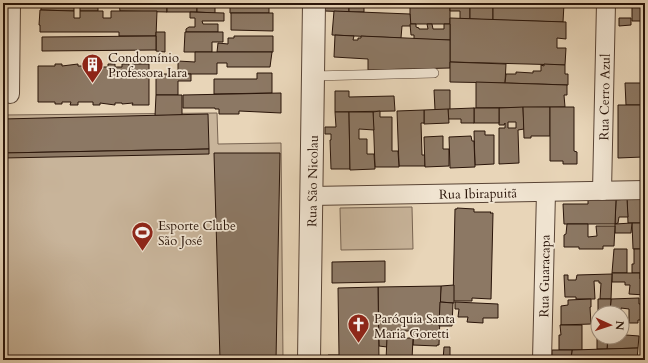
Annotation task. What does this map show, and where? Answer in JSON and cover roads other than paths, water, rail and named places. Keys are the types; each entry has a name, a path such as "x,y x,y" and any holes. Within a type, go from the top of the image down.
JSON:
{"street":[{"path":"10,3 10,94"},
{"name":"Rua São Nicolau","path":"309,360 314,3"},
{"name":"Rua Cerro Azul","path":"602,191 606,3"},
{"name":"Rua Ibirapuitã","path":"311,196 645,190"},
{"name":"Rua Guaracapa","path":"542,360 546,192"}],"lane":[{"path":"313,76 434,74"}],"place":[{"name":"Condomínio Professora Iara","path":"93,84"},
{"name":"Esporte Clube São José","path":"143,252"},
{"name":"Paróquia Santa Maria Goretti","path":"358,344"}]}
